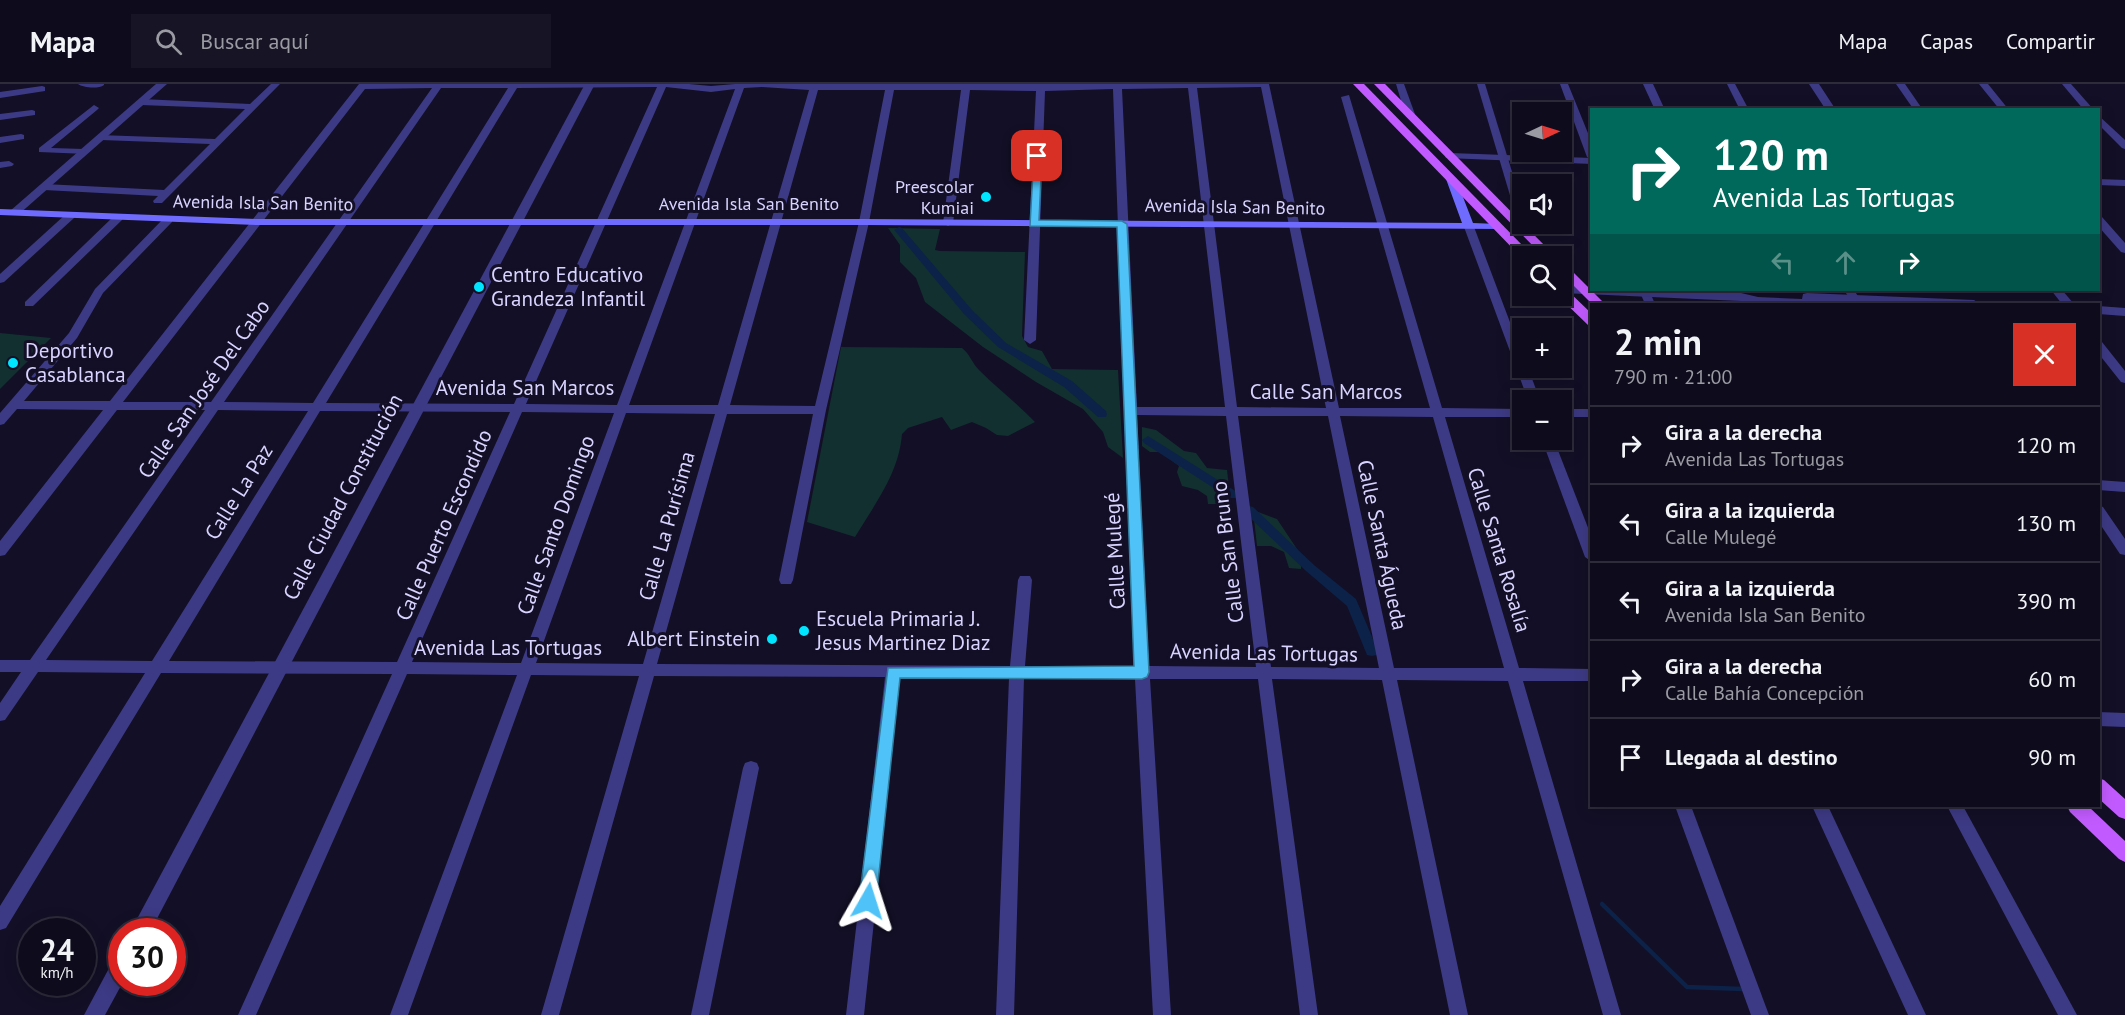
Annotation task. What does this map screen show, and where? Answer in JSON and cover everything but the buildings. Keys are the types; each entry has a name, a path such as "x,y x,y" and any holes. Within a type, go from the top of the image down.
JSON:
{"main road":[{"path":"1358,84 1517,246"},
{"path":"1379,84 1450,156 1512,214"},
{"path":"1451,179 1469,227"},
{"name":"Avenida Isla San Benito","path":"0,212 257,222 864,222 1498,227"},
{"path":"1531,234 1541,246"},
{"path":"1572,278 1598,303"},
{"path":"1572,301 1590,320"},
{"path":"2100,788 2125,811"},
{"path":"2077,807 2125,853"}],"street":[{"path":"82,84 100,85"},
{"path":"14,213 162,84"},
{"path":"44,187 162,197 276,84"},
{"path":"0,551 363,85 663,84 711,89 762,84 1041,86 1265,84"},
{"name":"Calle Puerto Escondido","path":"247,1015 663,84"},
{"name":"Calle Santa Águeda","path":"1265,84 1459,1015"},
{"path":"1400,84 1412,117"},
{"path":"1481,84 1512,183"},
{"path":"1564,84 1590,154"},
{"path":"1648,84 1659,108"},
{"path":"1731,84 1744,108"},
{"path":"1814,84 1831,108"},
{"path":"1900,84 1918,108"},
{"path":"1983,84 2003,108"},
{"path":"2066,84 2088,108"},
{"name":"Calle San José Del Cabo","path":"0,716 438,85"},
{"name":"Calle La Paz","path":"0,922 515,85"},
{"name":"Calle Ciudad Constitución","path":"146,918 589,85"},
{"name":"Calle Santo Domingo","path":"399,1015 740,85"},
{"name":"Calle La Purísima","path":"550,1015 815,85"},
{"path":"786,580 820,410 864,222 890,85"},
{"path":"948,223 966,85"},
{"name":"Calle Mulegé","path":"1117,85 1142,672 1162,1015"},
{"name":"Calle San Bruno","path":"1192,85 1310,1015"},
{"path":"1030,339 1041,86"},
{"path":"0,95 42,89"},
{"name":"Calle Santa Rosalía","path":"1346,97 1612,1015"},
{"path":"141,102 253,107"},
{"path":"84,152 42,150 94,108"},
{"path":"0,117 32,112"},
{"path":"2100,120 2125,146"},
{"path":"0,140 21,137"},
{"path":"101,137 218,142"},
{"path":"1450,156 1590,159"},
{"path":"2100,182 2125,183"},
{"path":"0,280 70,216"},
{"path":"29,304 118,218"},
{"path":"0,421 73,336 99,291 168,220"},
{"path":"2100,221 2125,250"},
{"path":"1469,227 1530,390"},
{"path":"1572,291 1590,291"},
{"path":"1594,291 1647,296 1854,298 1943,303"},
{"path":"2057,291 2067,303"},
{"path":"1753,297 1809,303"},
{"path":"2100,310 2125,312"},
{"path":"2100,319 2125,320"},
{"path":"2100,348 2125,379"},
{"name":"Avenida San Marcos","path":"14,405 820,410"},
{"name":"Calle San Marcos","path":"1130,411 1512,412"},
{"path":"1572,413 1590,413"},
{"path":"1552,450 1590,552"},
{"path":"2100,485 2125,487"},
{"path":"2100,513 2125,550"},
{"path":"1005,1015 1017,673 1025,580"},
{"name":"Avenida Las Tortugas","path":"0,666 1590,675"},
{"path":"855,1015 893,672"},
{"path":"2100,718 2125,720"},
{"path":"700,1015 751,768"},
{"path":"1683,807 1760,1015"},
{"path":"1820,807 1917,1015"},
{"path":"1956,807 2068,1015"},
{"path":"2108,836 2125,864"},
{"path":"94,1015 108,990"}],"green space":[{"path":"888,228 940,229 935,250 940,251 1025,252 1022,336 1028,347 1042,351 1052,369 1118,370 1123,458 1108,447 1103,432 1083,409 1036,382 983,347 925,302 916,278 900,262 900,245"},
{"name":"Deportivo Casablanca","path":"0,333 51,338 0,389"},
{"path":"841,347 962,348 979,370 1035,422 1008,436 997,435 972,422 951,430 942,417 908,428 902,434 891,475 855,537 807,522"},
{"path":"1142,427 1156,430 1184,451 1196,453 1207,468 1227,470 1231,504 1208,504 1207,496 1198,490 1182,486 1177,472 1179,466 1160,452 1150,452 1142,446"},
{"path":"1253,510 1277,519 1301,555 1301,569 1289,568 1284,552 1271,546 1257,546"}],"waterway":[{"path":"899,230 968,312 1002,345 1068,384 1102,414"},
{"path":"1148,440 1233,495"},
{"path":"1249,510 1310,568 1352,603 1372,651"},
{"path":"1602,904 1687,987 1743,989"}],"place":[{"name":"Preescolar Kumiai","path":"986,197"},
{"name":"Centro Educativo Grandeza Infantil","path":"479,287"},
{"name":"Deportivo Casablanca","path":"13,363"},
{"name":"Escuela Primaria J. Jesus Martinez Diaz","path":"804,631"},
{"name":"Albert Einstein","path":"772,639"}],"route":[{"path":"868,901 893,672 1142,672 1122,224 1034,224 1037,156"}]}
